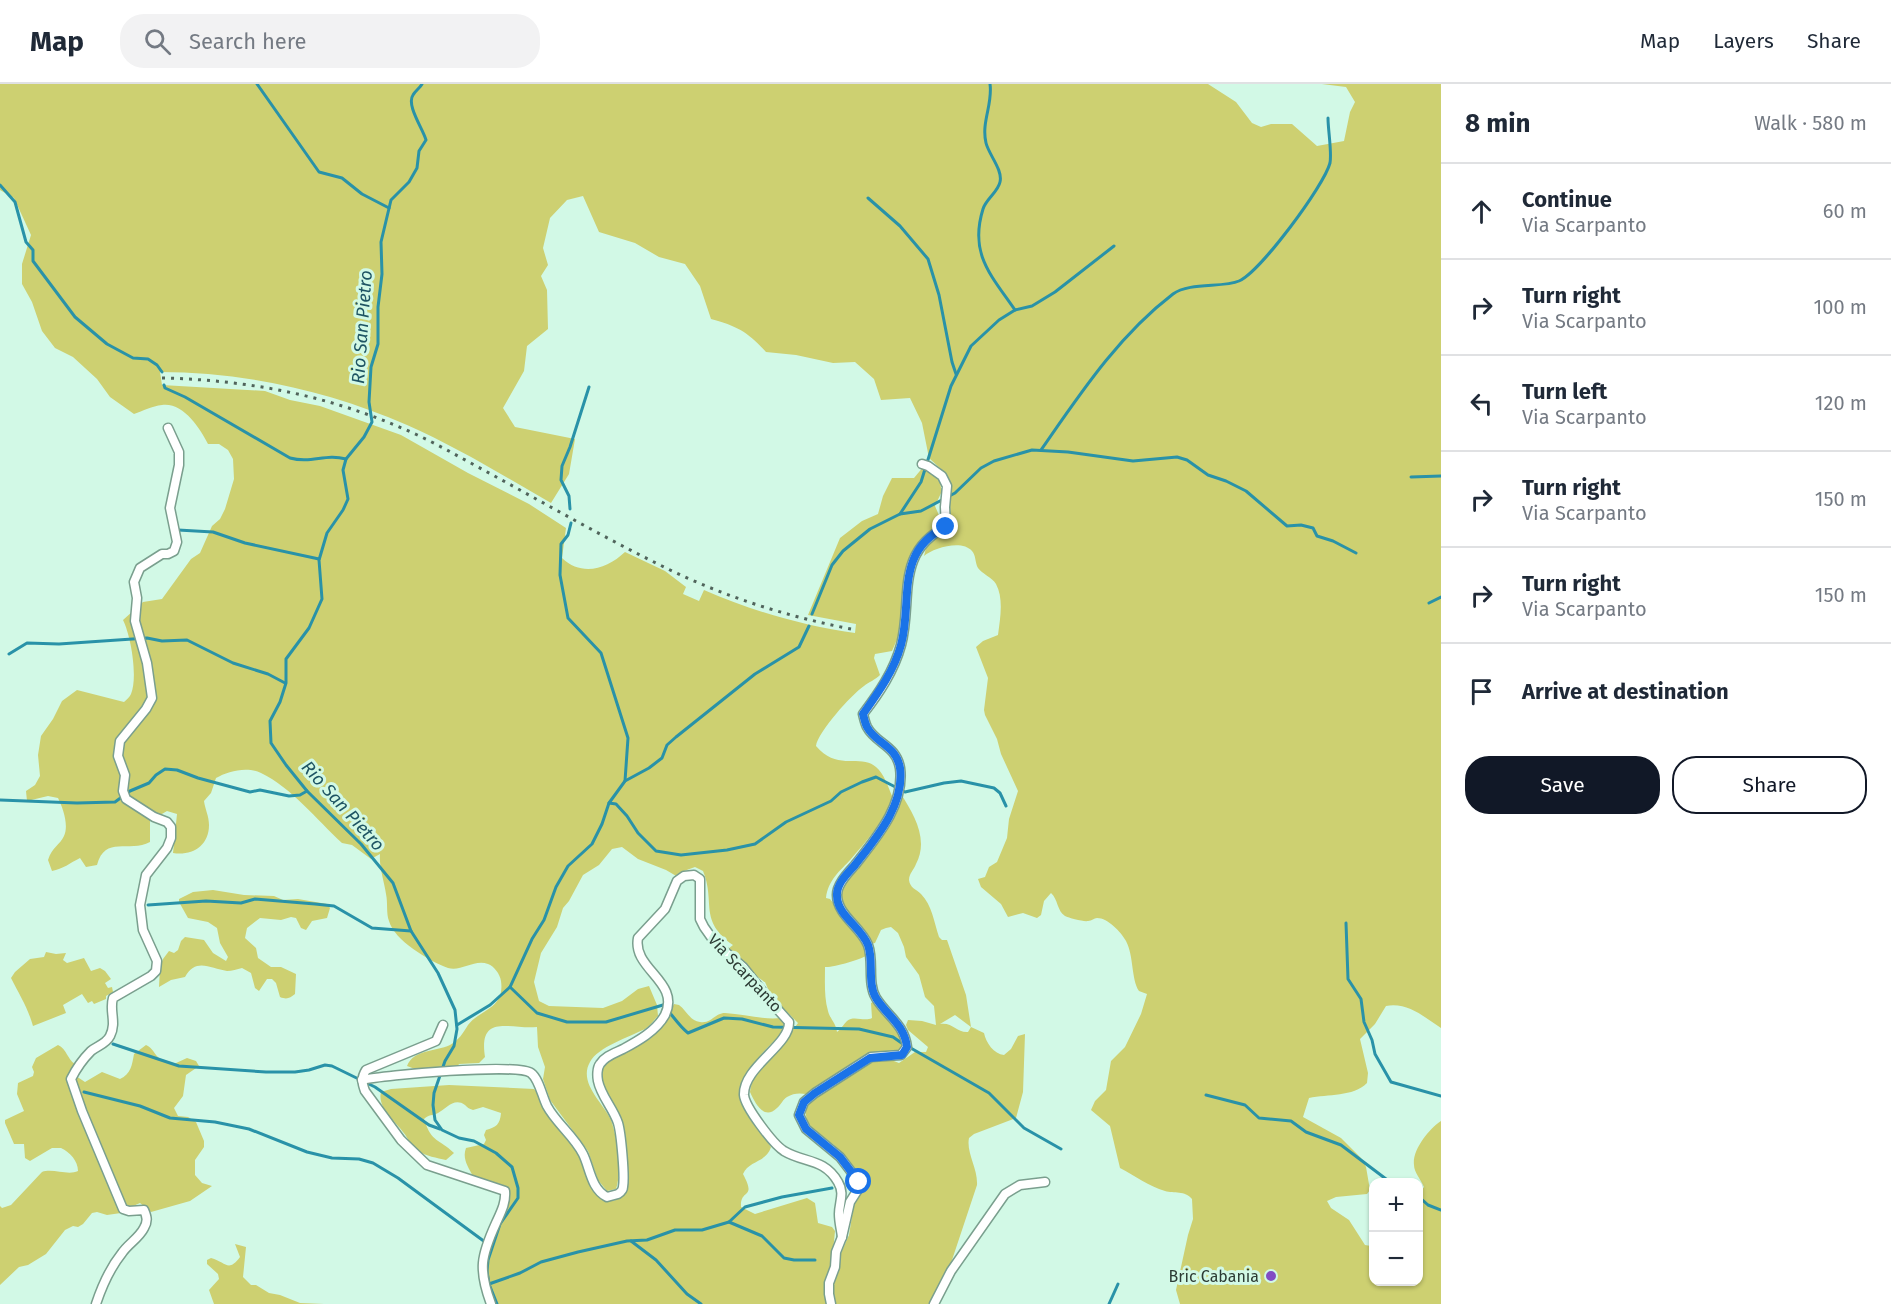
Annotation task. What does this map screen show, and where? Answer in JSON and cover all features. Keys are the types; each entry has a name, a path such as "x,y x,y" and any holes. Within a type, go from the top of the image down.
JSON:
{"street":[{"path":"96,1304 103,1284 122,1252 140,1235 148,1218 144,1210 123,1209 71,1079 89,1053 111,1035 114,1024 111,1004 113,998 156,971 157,961 143,930 140,905 146,875 167,848 171,838 171,827 167,822 154,817 126,799 123,791 125,775 118,756 118,748 120,741 152,698 147,663 135,621 137,598 134,582 140,568 162,554 168,554 174,550 177,542 170,508 179,452 168,428"},
{"name":"Via Scarpanto","path":"831,1304 828,1288 835,1267 836,1252 850,1202 857,1191 859,1182 840,1157 806,1129 799,1115 804,1102 815,1093 870,1058 902,1055 907,1047 906,1035 874,996 868,946 861,933 840,909 836,894 843,878 889,818 896,803 900,785 900,767 892,749 867,727 863,714 885,681 901,645 910,567 918,550 929,537 946,527 947,486 942,477 922,464"},
{"name":"Via Scarpanto","path":"362,1080 389,1076 500,1069 529,1071 535,1076 549,1108 582,1151 597,1189 607,1197 618,1194 623,1186 620,1135 614,1113 600,1089 598,1067 607,1056 650,1032 666,1012 668,1001 666,989 642,959 637,943 641,933 665,909 674,886 684,876 694,875 700,879 700,919 709,935 724,952 743,967 789,1022 787,1033 756,1068 747,1082 744,1090 748,1107 779,1147 786,1152 814,1161 826,1168 835,1178 843,1193 839,1212 842,1237"},
{"path":"443,1025 436,1041 370,1067 366,1070 362,1080 365,1091 401,1140 427,1165 505,1191 505,1204 486,1248 482,1268 491,1304"},
{"path":"933,1304 951,1271 1005,1194 1020,1185 1045,1182"}],"green space":[{"path":"0,84 1208,84 1236,102 1252,123 1261,127 1271,124 1292,124 1317,146 1344,141 1350,112 1355,102 1346,87 1322,84 1441,84 1441,1028 1409,1008 1386,1006 1375,1024 1360,1039 1368,1073 1367,1083 1348,1093 1309,1098 1303,1117 1341,1138 1361,1158 1366,1167 1369,1184 1367,1194 1336,1197 1327,1201 1331,1208 1349,1220 1365,1245 1369,1246 1369,1286 1423,1286 1424,1187 1423,1178 1419,1178 1415,1170 1414,1159 1422,1140 1441,1121 1441,1304 1180,1304 1176,1290 1193,1219 1192,1199 1183,1193 1159,1189 1120,1168 1110,1126 1091,1110 1095,1101 1106,1090 1111,1061 1125,1047 1141,1014 1147,994 1139,991 1136,986 1129,947 1118,930 1105,920 1097,918 1083,921 1065,916 1051,893 1044,901 1041,915 1037,918 1023,913 1008,917 1001,904 981,887 978,879 985,877 989,867 997,862 1007,838 1009,819 1018,791 985,715 988,678 976,647 983,641 998,635 1000,596 996,584 978,568 973,553 967,547 948,546 924,556 927,544 949,530 951,520 948,480 943,471 929,458 922,423 910,398 881,400 874,379 855,362 833,363 796,355 766,352 742,331 711,319 700,286 685,264 659,257 635,243 599,232 583,196 567,200 550,218 543,248 548,265 541,276 547,290 548,329 527,346 524,371 503,408 515,427 575,439 569,474 551,503 426,434 347,402 317,393 254,380 192,373 160,372 162,385 265,391 290,400 320,406 401,435 529,504 566,528 562,558 570,564 586,569 594,568 610,563 625,552 665,571 686,587 683,594 699,601 704,590 778,617 855,633 856,624 808,615 840,538 862,521 878,514 883,496 892,478 914,478 924,466 938,476 942,491 935,506 941,520 940,524 923,538 915,548 909,562 902,598 902,628 892,651 875,654 874,658 880,675 844,705 829,723 816,746 832,758 870,763 884,777 892,796 881,821 829,886 826,898 830,899 862,938 868,955 847,963 825,967 825,989 828,1011 837,1032 850,1019 872,1018 871,1003 875,1001 905,1043 900,1050 866,1054 806,1094 789,1096 772,1111 764,1112 750,1092 752,1082 763,1064 798,1023 771,996 765,982 728,949 733,945 722,936 712,919 707,882 703,871 695,867 684,871 678,877 638,859 622,847 612,849 599,865 583,875 563,908 557,927 541,953 534,982 539,1001 549,1006 603,1008 622,1001 638,989 649,986 657,1005 658,1016 649,1026 600,1052 590,1062 587,1070 589,1085 611,1120 617,1144 618,1182 616,1189 607,1191 598,1180 588,1151 550,1100 543,1079 545,1067 538,1047 537,1027 499,1026 492,1029 487,1034 484,1043 485,1057 479,1063 459,1064 455,1071 415,1069 407,1066 420,1054 453,1043 473,1020 490,1008 499,997 501,990 499,976 492,967 483,963 448,968 422,955 405,942 392,928 388,918 380,854 371,859 352,845 342,843 293,795 272,779 250,770 232,771 216,778 211,793 204,801 209,822 206,839 193,851 173,853 177,814 167,811 150,821 150,842 142,845 112,847 101,856 97,865 86,867 80,858 52,871 48,860 64,836 66,822 63,812 58,798 48,796 27,801 26,791 35,785 40,776 38,755 41,736 62,701 77,690 124,702 130,696 134,667 131,646 123,620 143,602 162,599 191,559 200,553 212,526 220,519 225,509 234,479 233,459 228,450 219,444 208,444 190,417 177,408 170,405 158,406 134,414 110,397 97,379 73,357 55,348 42,331 32,302 22,284 22,264 31,235 14,198 0,190"},
{"path":"901,794 915,819 921,845 920,855 909,880 912,887 928,903 939,937 947,940 966,995 971,1027 984,1033 991,1047 997,1053 1004,1055 1011,1049 1018,1036 1025,1034 1023,1092 1016,1118 969,1138 969,1149 977,1185 949,1269 932,1304 835,1304 832,1285 849,1235 854,1204 863,1182 860,1175 834,1145 807,1122 805,1109 811,1101 868,1063 886,1058 899,1063 915,1052 926,1052 928,1047 908,1030 906,1025 908,1020 936,1025 934,1006 925,997 919,975 906,957 898,933 891,927 886,928 881,930 875,943 870,944 849,917 841,902 842,890 848,878 898,807","holes":["955,1015 971,1027 968,1032 948,1025 940,1024"]},
{"path":"213,890 327,904 330,908 327,918 312,921 306,930 301,928 296,918 291,917 281,920 260,918 247,928 245,938 256,948 258,958 271,967 281,967 296,974 295,994 287,998 280,997 276,983 272,979 267,979 259,991 255,988 251,973 242,968 227,971 204,966 194,967 185,977 171,980 159,987 160,967 163,959 169,951 174,953 178,950 185,937 204,940 213,953 226,961 228,957 220,943 217,928 208,922 188,918 179,902 179,899 193,892"},
{"path":"46,952 66,953 63,960 67,963 84,958 91,971 100,968 105,971 111,979 105,983 108,988 112,987 113,992 106,996 106,999 94,1004 92,1001 88,1003 82,994 63,1005 66,1013 33,1026 11,978 30,959 44,957"},
{"path":"674,1004 679,1005 691,1018 700,1022 725,1013 781,1018 785,1022 783,1034 759,1057 742,1088 741,1098 744,1108 771,1147 765,1156 749,1166 743,1174 748,1191 741,1201 741,1207 755,1214 807,1198 815,1203 818,1223 832,1227 835,1231 828,1304 494,1304 484,1269 507,1189 503,1185 473,1176 465,1155 466,1148 484,1144 486,1130 497,1125 501,1113 483,1107 469,1109 457,1102 426,1117 424,1119 433,1137 454,1153 446,1160 424,1154 413,1147 384,1109 380,1098 381,1092 391,1089 449,1085 534,1089 572,1141 587,1177 599,1196 606,1200 615,1200 626,1193 625,1144 621,1119 606,1092 602,1079 603,1063 650,1039 665,1022"},
{"path":"58,1045 75,1064 76,1076 85,1082 102,1072 120,1079 124,1077 130,1069 134,1054 146,1045 165,1062 174,1064 187,1058 196,1061 199,1066 186,1075 183,1096 174,1108 178,1116 188,1117 196,1122 204,1141 204,1147 195,1160 195,1175 202,1183 212,1186 190,1201 151,1212 140,1203 131,1207 124,1204 118,1207 121,1213 107,1215 92,1213 83,1224 65,1230 46,1254 28,1265 19,1267 0,1285 0,1206 2,1208 11,1205 42,1172 78,1171 73,1157 61,1148 52,1148 30,1161 25,1158 24,1144 14,1144 5,1123 5,1120 24,1111 17,1094 18,1083 33,1076 32,1067 36,1058"},
{"path":"235,1244 246,1247 243,1277 251,1285 300,1303 324,1304 214,1304 209,1290 219,1279 218,1274 207,1264 207,1260 211,1258 227,1265 233,1264 240,1257"}],"waterway":[{"path":"257,84 319,172 342,178 362,194 389,208"},
{"name":"Rio San Pietro","path":"422,84 411,99 426,140 419,151 417,168 409,182 391,200 381,242 382,274 378,307 378,344 371,367 369,402 372,422 364,437 346,459 343,470 348,499 327,533 319,560 322,599 309,628 286,659 286,683 280,702 270,721 271,743 307,791 361,844 393,883 411,931 438,973 455,1010 457,1029 454,1046 445,1061 434,1093 435,1120 442,1130 459,1138 474,1141 496,1153 512,1167 518,1188 518,1198 500,1224 488,1260 489,1284 497,1304"},
{"path":"990,84 985,135 986,143 998,168 1000,182 983,209 979,225 979,239 981,252 991,275 1015,310"},
{"path":"1041,450 1101,367 1153,310 1180,290 1239,281 1249,274 1275,246 1316,190 1330,163 1328,118"},
{"path":"0,185 15,202 26,242 33,250 33,261 75,317 107,344 133,358 148,359 162,372"},
{"path":"868,198 900,226 928,259 939,295 956,374"},
{"path":"812,614 832,565 843,551 870,529 900,514 921,482 951,386 971,346 999,320 1015,310 1032,306 1055,292 1114,246"},
{"path":"164,385 165,388 185,397 290,458 298,460 331,457 346,459"},
{"path":"570,509 569,496 561,480 562,466 589,387"},
{"path":"900,514 921,511 955,493 981,468 994,461 1032,450 1068,452 1133,461 1177,457 1187,460 1208,475 1246,491 1287,526 1301,525 1313,528 1317,536 1333,541 1356,553"},
{"path":"1411,477 1441,476"},
{"path":"571,523 568,535 561,544 560,575 568,618 601,653 628,738 625,781"},
{"path":"178,530 213,532 245,543 319,559"},
{"path":"1429,603 1441,597"},
{"path":"457,1025 490,1005 510,987 532,939 544,920 556,887 568,866 592,844 609,803 625,781 662,758 667,745 755,674 799,647 809,626"},
{"path":"9,654 27,643 59,644 147,638 162,641 187,640 233,663 268,674 285,683"},
{"path":"0,800 115,802 130,791 149,783 165,769 177,770 250,792 260,790 289,796 300,795 307,791"},
{"path":"609,803 616,804 638,833 656,851 681,855 727,850 755,844 786,822 831,801 841,792 876,777 905,792 961,781 994,788 1000,793 1006,806"},
{"path":"148,905 206,901 241,903 255,899 315,904 334,906 372,928 411,931"},
{"path":"1346,923 1348,979 1361,999 1364,1022 1375,1054 1391,1082 1441,1096"},
{"path":"510,987 537,1013 567,1022 606,1022 663,1005 688,1033 724,1018 742,1019 773,1027 859,1029 893,1037 903,1044"},
{"path":"113,1044 179,1066 266,1072 295,1072 325,1065 332,1066 375,1087 429,1125 440,1129"},
{"path":"909,1047 989,1093 1024,1128 1061,1149"},
{"path":"84,1092 140,1106 170,1118 215,1122 249,1129 307,1152 332,1158 359,1159 373,1163 398,1178 485,1242"},
{"path":"1206,1095 1245,1105 1259,1118 1291,1121 1306,1132 1341,1145 1385,1178"},
{"path":"729,1222 745,1207 782,1197 832,1188"},
{"path":"1423,1200 1441,1210"},
{"path":"489,1284 520,1273 541,1262 578,1252 627,1241 647,1240 675,1230 702,1230 729,1222 762,1236 784,1258 815,1260"},
{"path":"631,1241 656,1260 687,1294 701,1304"},
{"path":"1109,1304 1118,1284"}],"railway":[{"path":"162,378 227,382 290,392 383,420 437,445 615,542 685,577 754,604 851,629"}],"place":[{"name":"Bric Cabania","path":"1271,1276"}],"route":[{"path":"859,1182 840,1157 806,1129 799,1115 804,1102 815,1093 870,1058 902,1055 907,1047 906,1035 874,996 868,946 861,933 840,909 836,894 843,878 889,818 896,803 900,785 900,767 892,749 867,727 863,714 885,681 901,645 910,567 918,550 929,537 946,527"}]}
